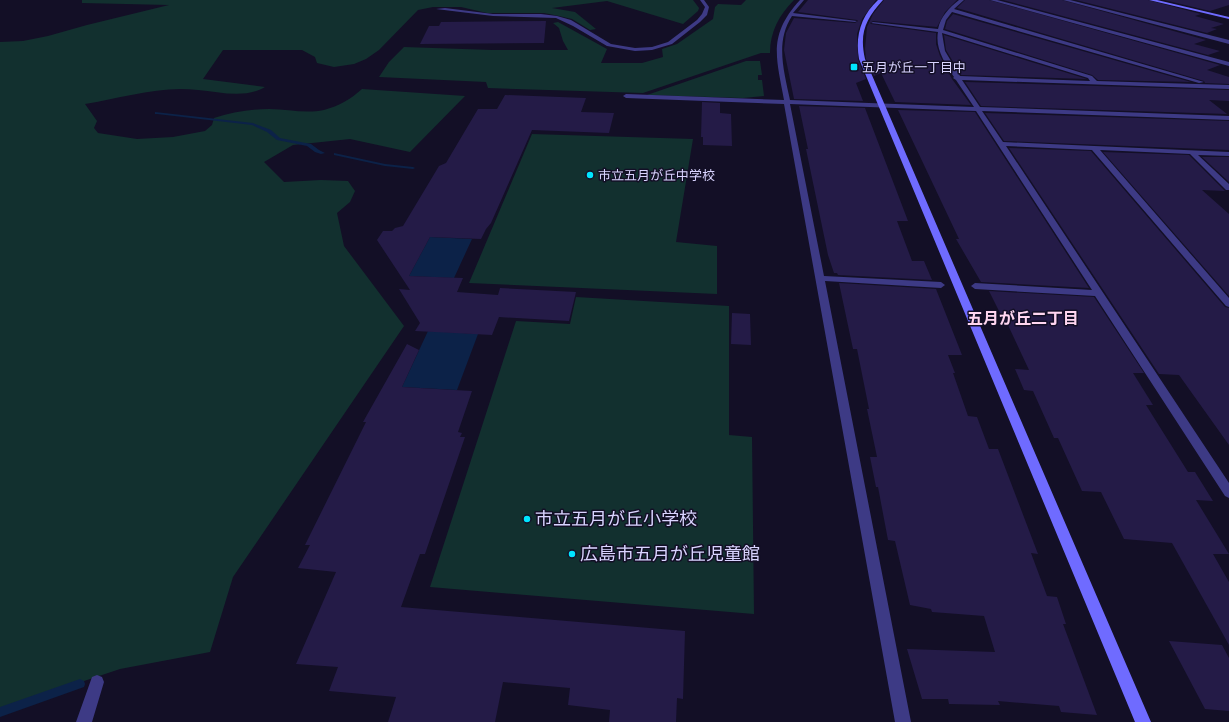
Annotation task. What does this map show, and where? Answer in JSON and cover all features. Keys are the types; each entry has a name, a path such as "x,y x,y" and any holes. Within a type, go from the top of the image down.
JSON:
{"street":[{"path":"438,9 453,9 492,15 551,16 566,20 608,45 624,48 642,48 665,45 701,18 706,12 707,7 702,0"},
{"path":"802,0 783,24 778,46 778,59 903,722"},
{"path":"881,0 872,8 865,19 861,31 860,44 862,59 1143,722"},
{"path":"962,0 951,10 939,30 943,55 956,78 1229,493"},
{"path":"992,0 1229,64"},
{"path":"1065,0 1229,42"},
{"path":"1152,0 1229,18"},
{"path":"951,10 1199,82 1207,86"},
{"path":"790,14 855,21"},
{"path":"873,23 939,30 1090,77 1096,82"},
{"path":"956,78 1229,87"},
{"path":"626,96 748,102 882,105 1229,118"},
{"path":"1000,144 1229,154"},
{"path":"1094,148 1229,304"},
{"path":"1191,152 1229,188"},
{"path":"820,278 941,285"},
{"path":"975,286 1097,293"},
{"path":"84,722 98,682"}],"green space":[{"path":"82,0 693,0 699,8 698,11 683,24 607,1 552,8 575,12 596,29 590,30 572,19 544,13 487,13 461,7 433,7 418,10 379,50 366,59 354,64 334,67 317,63 315,57 302,50 223,50 203,79 265,87 257,91 241,94 170,89 85,104 97,121 94,128 98,133 137,139 173,137 205,131 212,125 214,118 241,111 269,109 303,111 324,110 344,102 362,89 465,96 410,152 350,139 293,145 264,162 284,182 321,180 348,181 355,191 350,202 337,213 344,246 404,326 233,577 210,652 120,669 0,709 0,42 23,41 48,36 169,5 82,3"},
{"path":"746,0 794,0 776,24 770,45 770,53 761,53 643,93 488,88 486,82 379,77 389,62 404,47 492,50 568,50 563,41 559,28 553,23 558,22 607,49 601,63 642,63 663,57 662,49 677,44 713,19 715,7 718,4 741,5"},
{"path":"746,61 760,61 762,75 758,75 758,80 762,80 764,96 743,98 647,95"},
{"path":"532,134 693,139 676,242 717,246 717,294 469,283"},
{"path":"576,297 729,306 729,435 752,437 754,614 430,587 516,321 570,324"}],"water":[{"path":"430,237 472,239 454,278 409,276"},
{"path":"428,331 478,334 457,390 402,387"}],"building":[{"path":"808,0 876,0 862,19 857,34 858,59 866,79 856,83 863,101 794,99 784,50 786,33 794,18 855,23 858,21 798,12"},
{"path":"884,0 957,0 945,12 937,27 873,21 870,23 936,33 936,44 940,56 952,79 971,105 895,102 881,73 874,76 866,59 865,49 867,27 873,14"},
{"path":"965,0 989,0 1220,65 1207,70 1229,77 1229,84 1205,83 1204,81 957,8"},
{"path":"1003,0 1062,0 1206,40 1194,44 1220,51 1208,55"},
{"path":"1076,0 1148,0 1201,14 1195,16 1224,24 1211,28 1217,29 1207,33"},
{"path":"1164,0 1229,0 1229,5 1210,11"},
{"path":"953,14 1191,82 1098,80 1092,75 945,29 947,21"},
{"path":"546,21 544,43 420,44 429,26 439,26 441,22"},
{"path":"944,35 1087,79 961,75 946,50"},
{"path":"965,82 1229,90 1229,101 1209,100 1227,114 981,106"},
{"path":"505,95 586,98 581,112 614,113 609,133 532,130 491,223 481,239 430,237 409,276 463,278 457,292 498,295 500,288 576,292 569,321 499,317 492,335 415,331 420,323 399,289 410,290 377,240 383,231 392,231 395,228 403,226 439,166 446,163 478,109 497,109"},
{"path":"702,102 720,103 720,113 731,114 732,146 703,145 703,137 701,137"},
{"path":"799,106 865,108 908,221 897,221 912,261 924,261 932,280 838,275 837,273 834,273 828,255 806,149 808,149"},
{"path":"898,110 975,112 1089,288 981,282 956,239 959,239"},
{"path":"985,113 1229,121 1229,150 1004,141"},
{"path":"1009,148 1091,151 1225,307 1229,308 1229,445 1179,375 1159,374"},
{"path":"1103,152 1189,155 1225,191 1202,190 1229,214 1229,296"},
{"path":"1202,157 1229,157 1229,182"},
{"path":"839,283 936,289 962,355 948,355 968,416 977,417 989,449 998,449 1038,554 1031,553 1047,596 1057,597 1066,624 1063,624 1097,715 1061,712 1059,706 998,701 1000,705 949,704 948,699 922,699 907,649 995,652 984,616 932,612 931,609 910,605 895,541 888,540 878,487 876,487 870,457 877,457 867,409 869,409 857,349 853,349"},
{"path":"989,291 1094,297 1144,373 1133,373 1153,405 1146,405 1188,472 1195,472 1213,501 1196,500 1229,554 1213,554 1229,582 1229,645 1172,543 1124,539 1101,492 1082,491 1058,438 1054,438 1033,391 1024,390 1015,369 1029,370 1007,323 1005,323"},
{"path":"732,313 750,314 751,345 731,344"},
{"path":"407,344 419,350 402,387 472,391 458,432 462,433 460,437 465,437 425,554 420,554 401,607 685,631 683,699 677,698 676,722 609,722 610,710 568,705 570,688 503,682 495,722 388,722 396,697 329,691 338,667 296,664 336,572 298,568 310,545 305,545 366,422 363,422"},
{"path":"1169,641 1222,645 1229,658 1229,711 1205,709"}],"waterway":[{"path":"157,113 253,124 269,131 279,139 309,145 317,151 323,153"},
{"path":"336,154 385,165 413,168"},
{"path":"0,712 80,684"}],"place":[{"name":"五月が丘一丁目中","path":"854,67"},
{"name":"市立五月が丘中学校","path":"590,175"},
{"name":"市立五月が丘小学校","path":"527,519"},
{"name":"広島市五月が丘児童館","path":"572,554"}],"district":[{"name":"五月が丘二丁目","path":"1023,318"}]}
